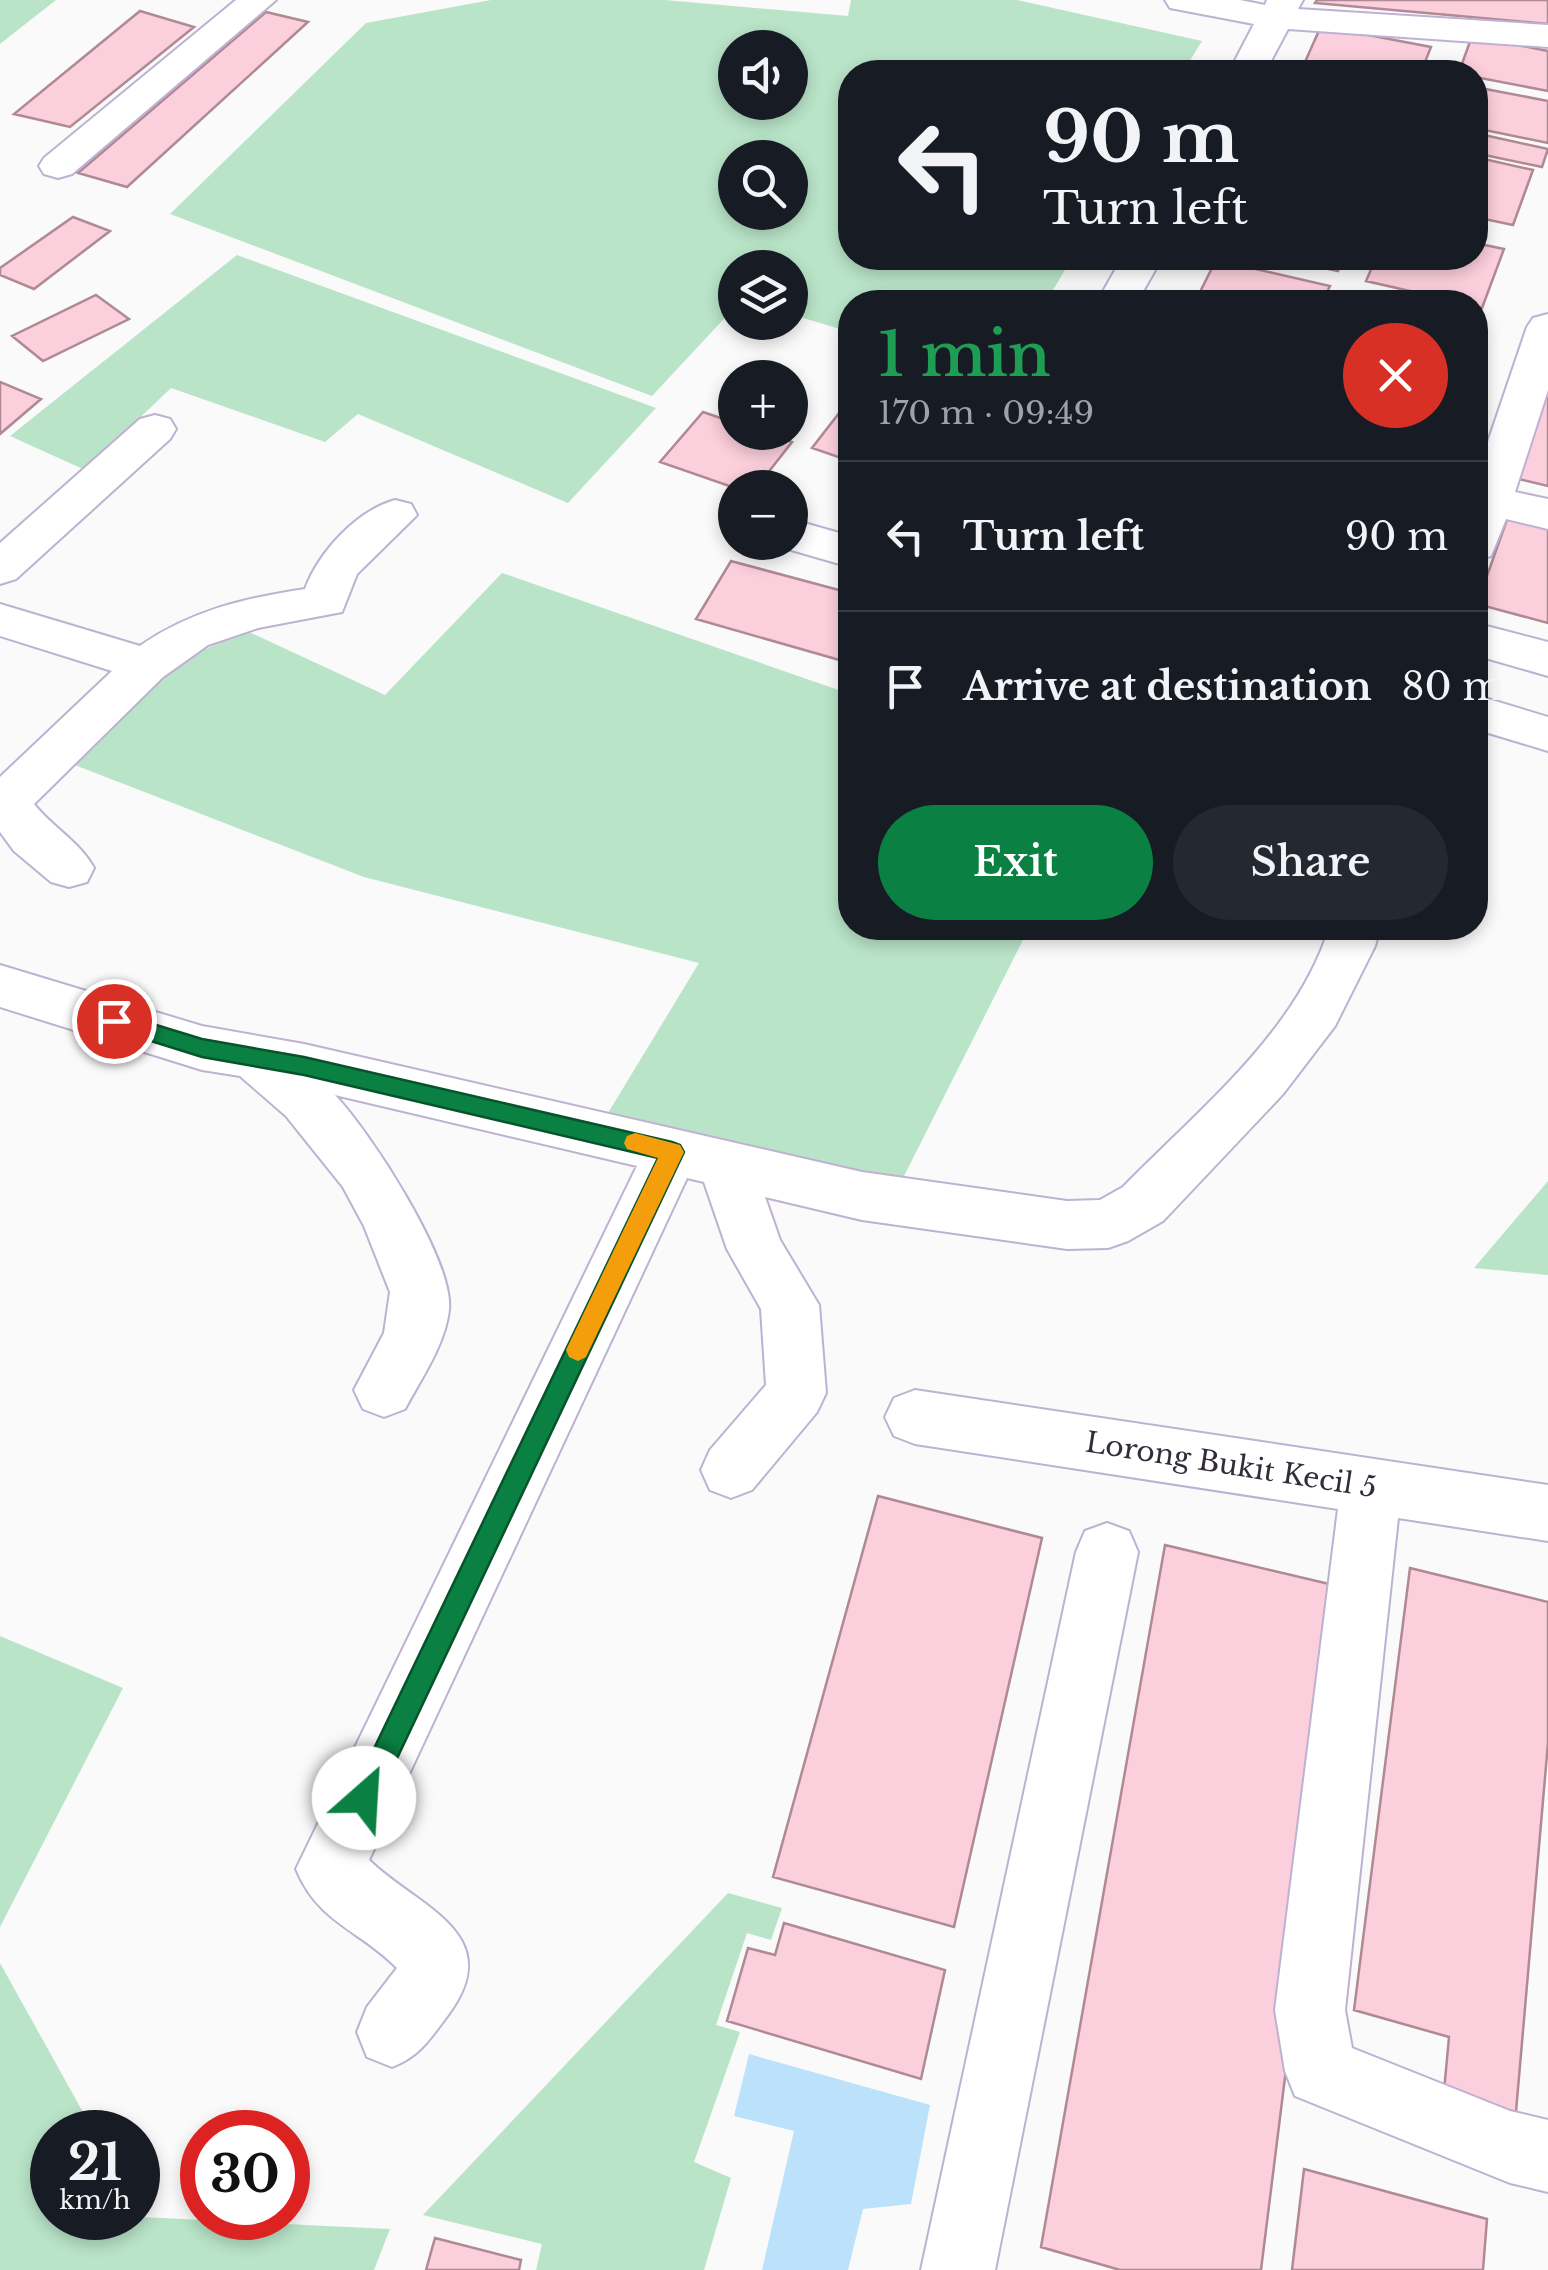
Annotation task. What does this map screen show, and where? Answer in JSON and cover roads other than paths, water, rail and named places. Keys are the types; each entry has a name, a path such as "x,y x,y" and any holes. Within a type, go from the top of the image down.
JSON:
{"street":[{"path":"58,166 258,0"},
{"path":"1183,0 1548,36"},
{"path":"1254,60 1282,9"},
{"path":"1548,327 1538,387 1488,475 1548,514"},
{"path":"0,568 155,428"},
{"path":"68,868 32,838 2,804 112,702 146,665 192,633 254,612 326,602 326,582 340,564 395,515"},
{"path":"808,539 838,548"},
{"path":"0,620 146,665"},
{"path":"1488,643 1548,659"},
{"path":"1488,716 1548,734"},
{"path":"0,986 202,1048 304,1066 862,1196 1067,1225 1108,1224 1143,1204 1264,1078 1316,1010 1351,940"},
{"path":"255,1058 294,1087 333,1127 376,1191 410,1269 420,1297 412,1336 384,1390"},
{"path":"699,1158 790,1305 796,1393 731,1470"},
{"path":"392,2032 432,1980 434,1956 414,1936 365,1904 330,1870 699,1158"},
{"name":"Lorong Bukit Kecil 5","path":"915,1417 1548,1513"},
{"path":"1371,1486 1310,2010 1320,2070 1510,2147 1548,2156"},
{"path":"958,2270 1107,1552"}],"water":[{"path":"749,2054 930,2105 911,2204 863,2209 848,2270 762,2270 794,2131 734,2116"}]}
